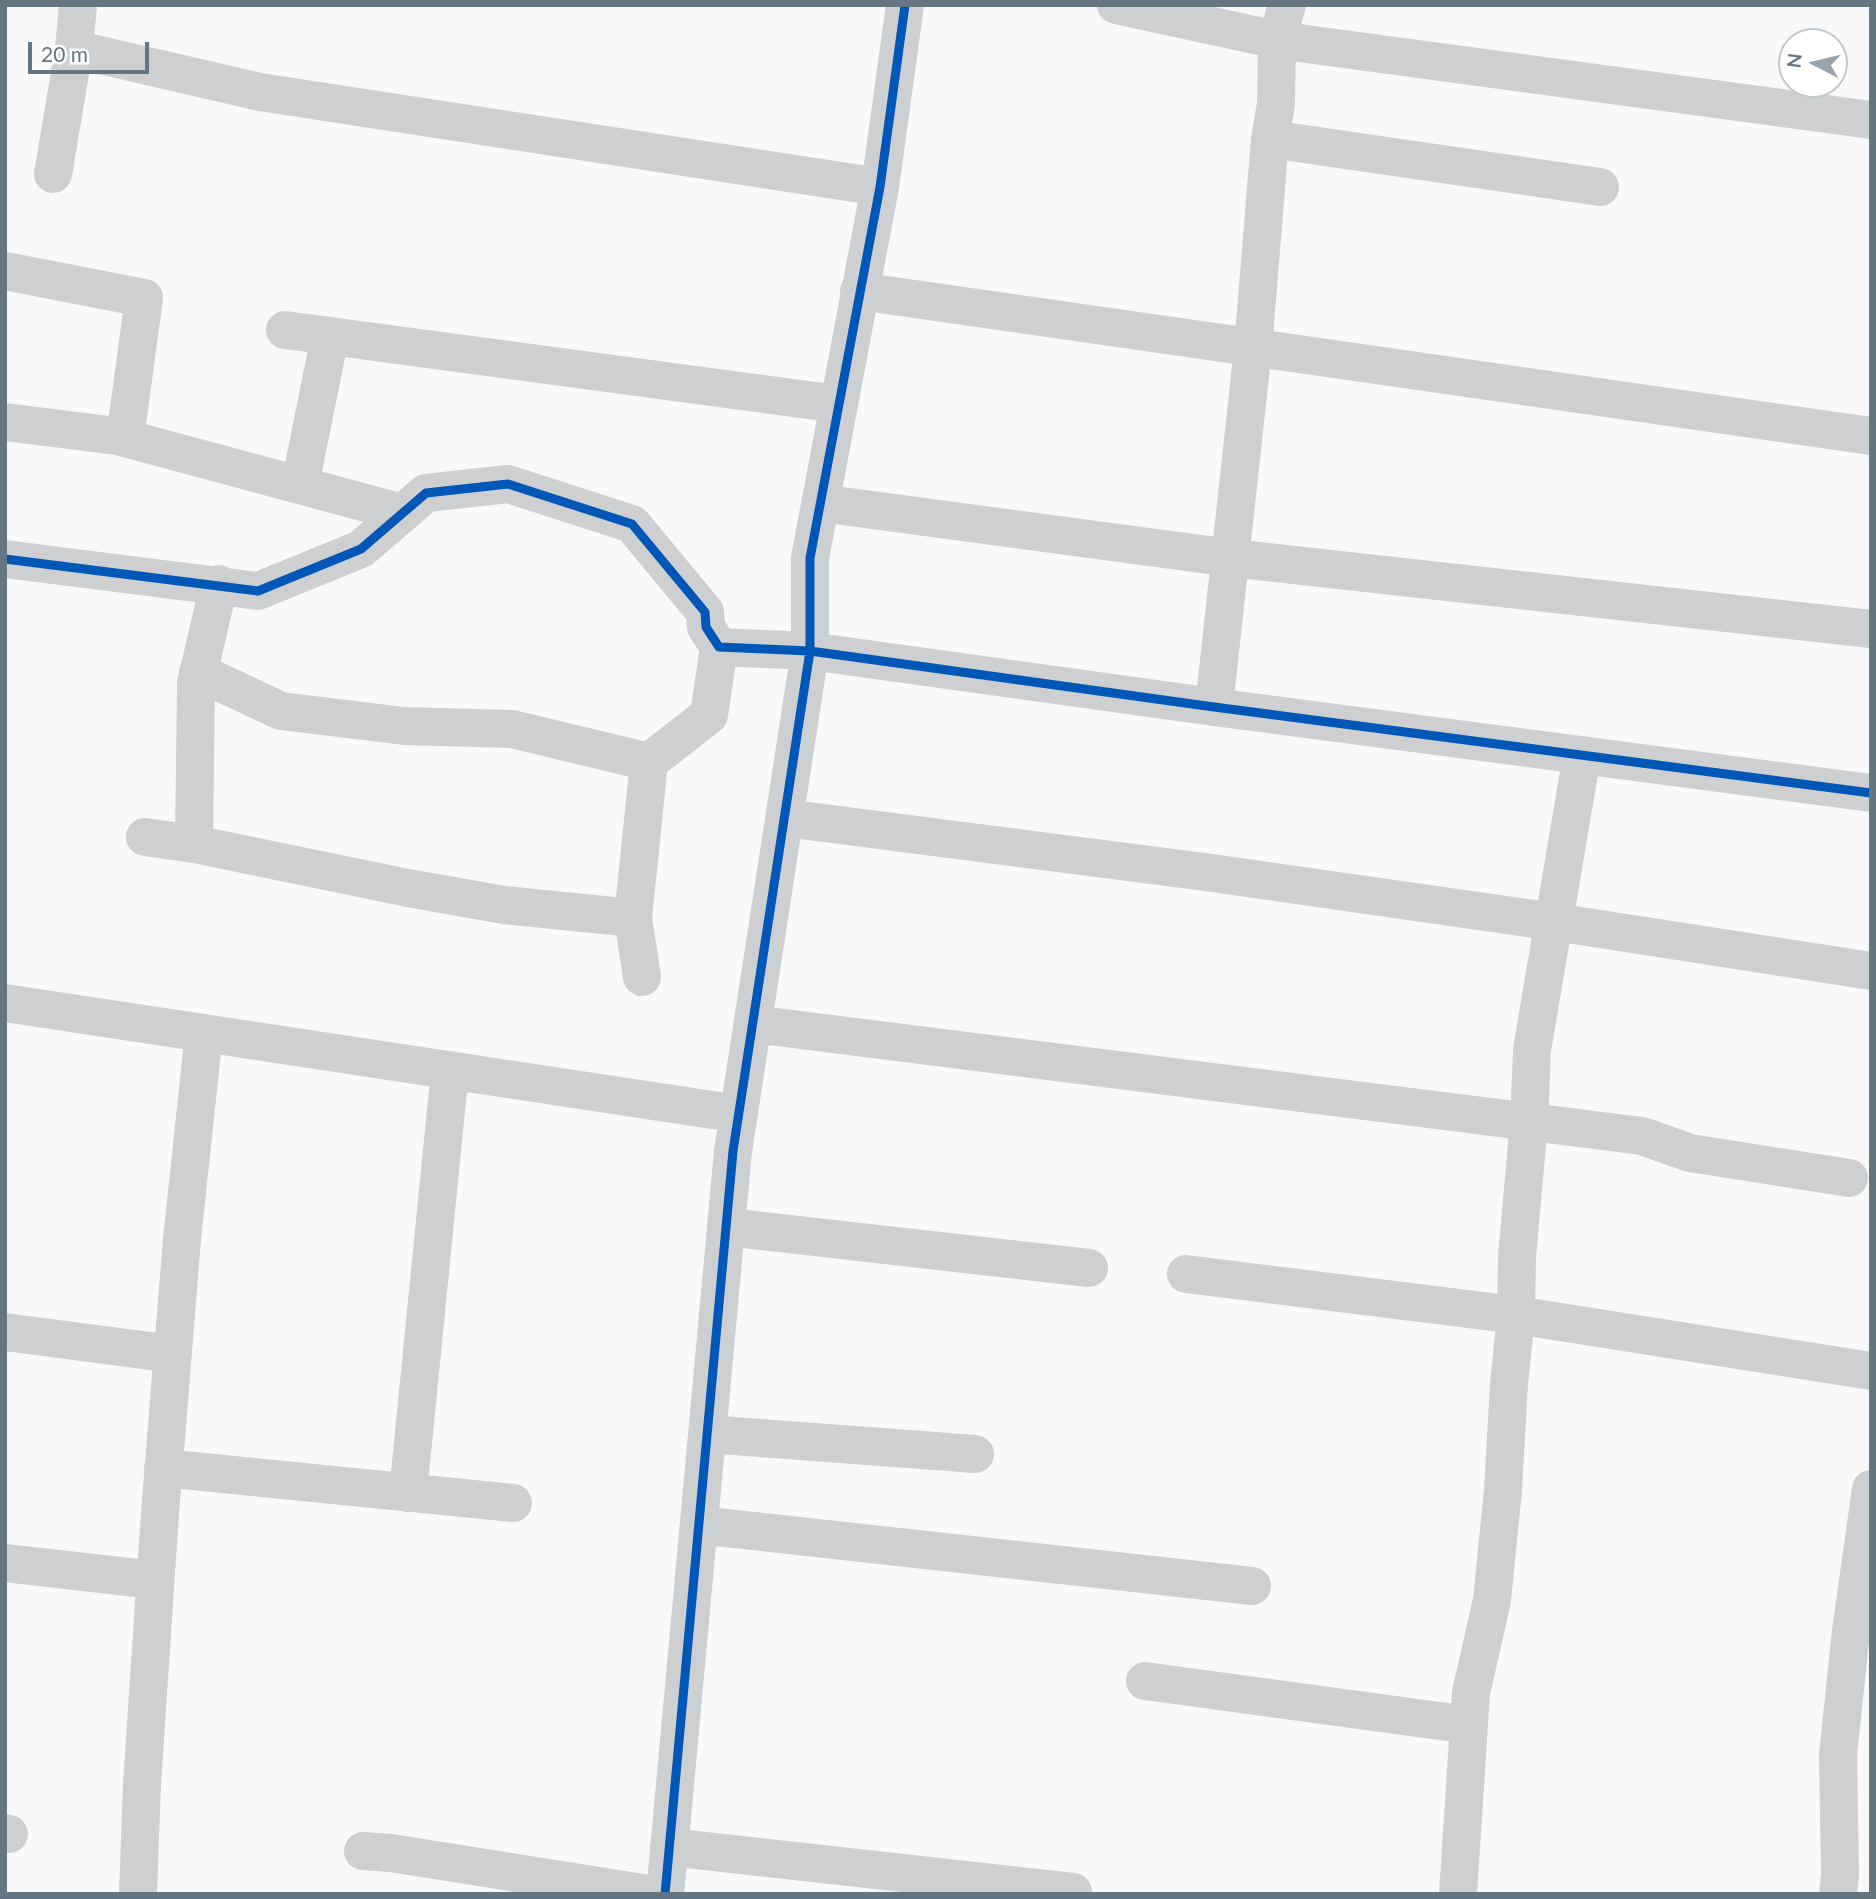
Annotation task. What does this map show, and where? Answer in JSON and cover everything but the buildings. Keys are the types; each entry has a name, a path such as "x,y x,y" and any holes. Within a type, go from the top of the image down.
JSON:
{"street":[{"path":"53,174 74,49 78,5"},
{"path":"665,1894 733,1151 810,650 810,558 880,187 905,5"},
{"path":"1116,5 1282,23 1871,120"},
{"path":"1214,707 1253,348 1282,23"},
{"path":"74,49 260,92 880,187"},
{"path":"1270,139 1600,187"},
{"path":"5,271 144,298 125,438"},
{"path":"859,291 1871,436"},
{"path":"285,330 838,404"},
{"path":"300,485 330,336"},
{"path":"5,422 125,438 403,513"},
{"path":"5,559 258,591 361,549 426,493 508,484 632,524 705,612 706,627 719,647 709,715 649,762 633,918 642,977"},
{"path":"820,503 1231,558 1871,629"},
{"path":"194,844 196,684 219,584"},
{"path":"719,647 810,650 1214,707 1871,793"},
{"path":"198,672 281,711 404,726 512,729 649,762"},
{"path":"1458,1894 1471,1693 1492,1601 1503,1490 1532,1051 1581,755"},
{"path":"785,818 1205,872 1871,971"},
{"path":"145,837 194,844 504,905 633,918"},
{"path":"5,1003 739,1114"},
{"path":"753,1024 1642,1136 1690,1153 1849,1178"},
{"path":"138,1894 142,1784 163,1468 205,1032"},
{"path":"408,1493 450,1070"},
{"path":"727,1227 1090,1268"},
{"path":"1186,1274 1516,1315 1871,1371"},
{"path":"5,1332 173,1354"},
{"path":"707,1434 975,1454"},
{"path":"163,1468 513,1503"},
{"path":"1838,1894 1855,1799 1838,1755 1851,1631 1871,1489"},
{"path":"699,1525 1252,1587"},
{"path":"5,1563 155,1580"},
{"path":"1145,1681 1469,1725"},
{"path":"669,1847 1073,1892"},
{"path":"363,1851 391,1853 649,1894"}],"cycle path":[{"path":"665,1894 733,1151 810,651 810,558 880,187 905,5"},
{"path":"5,559 258,591 361,549 426,493 508,484 632,524 705,612 706,627 719,647 810,651 1871,793"}]}
